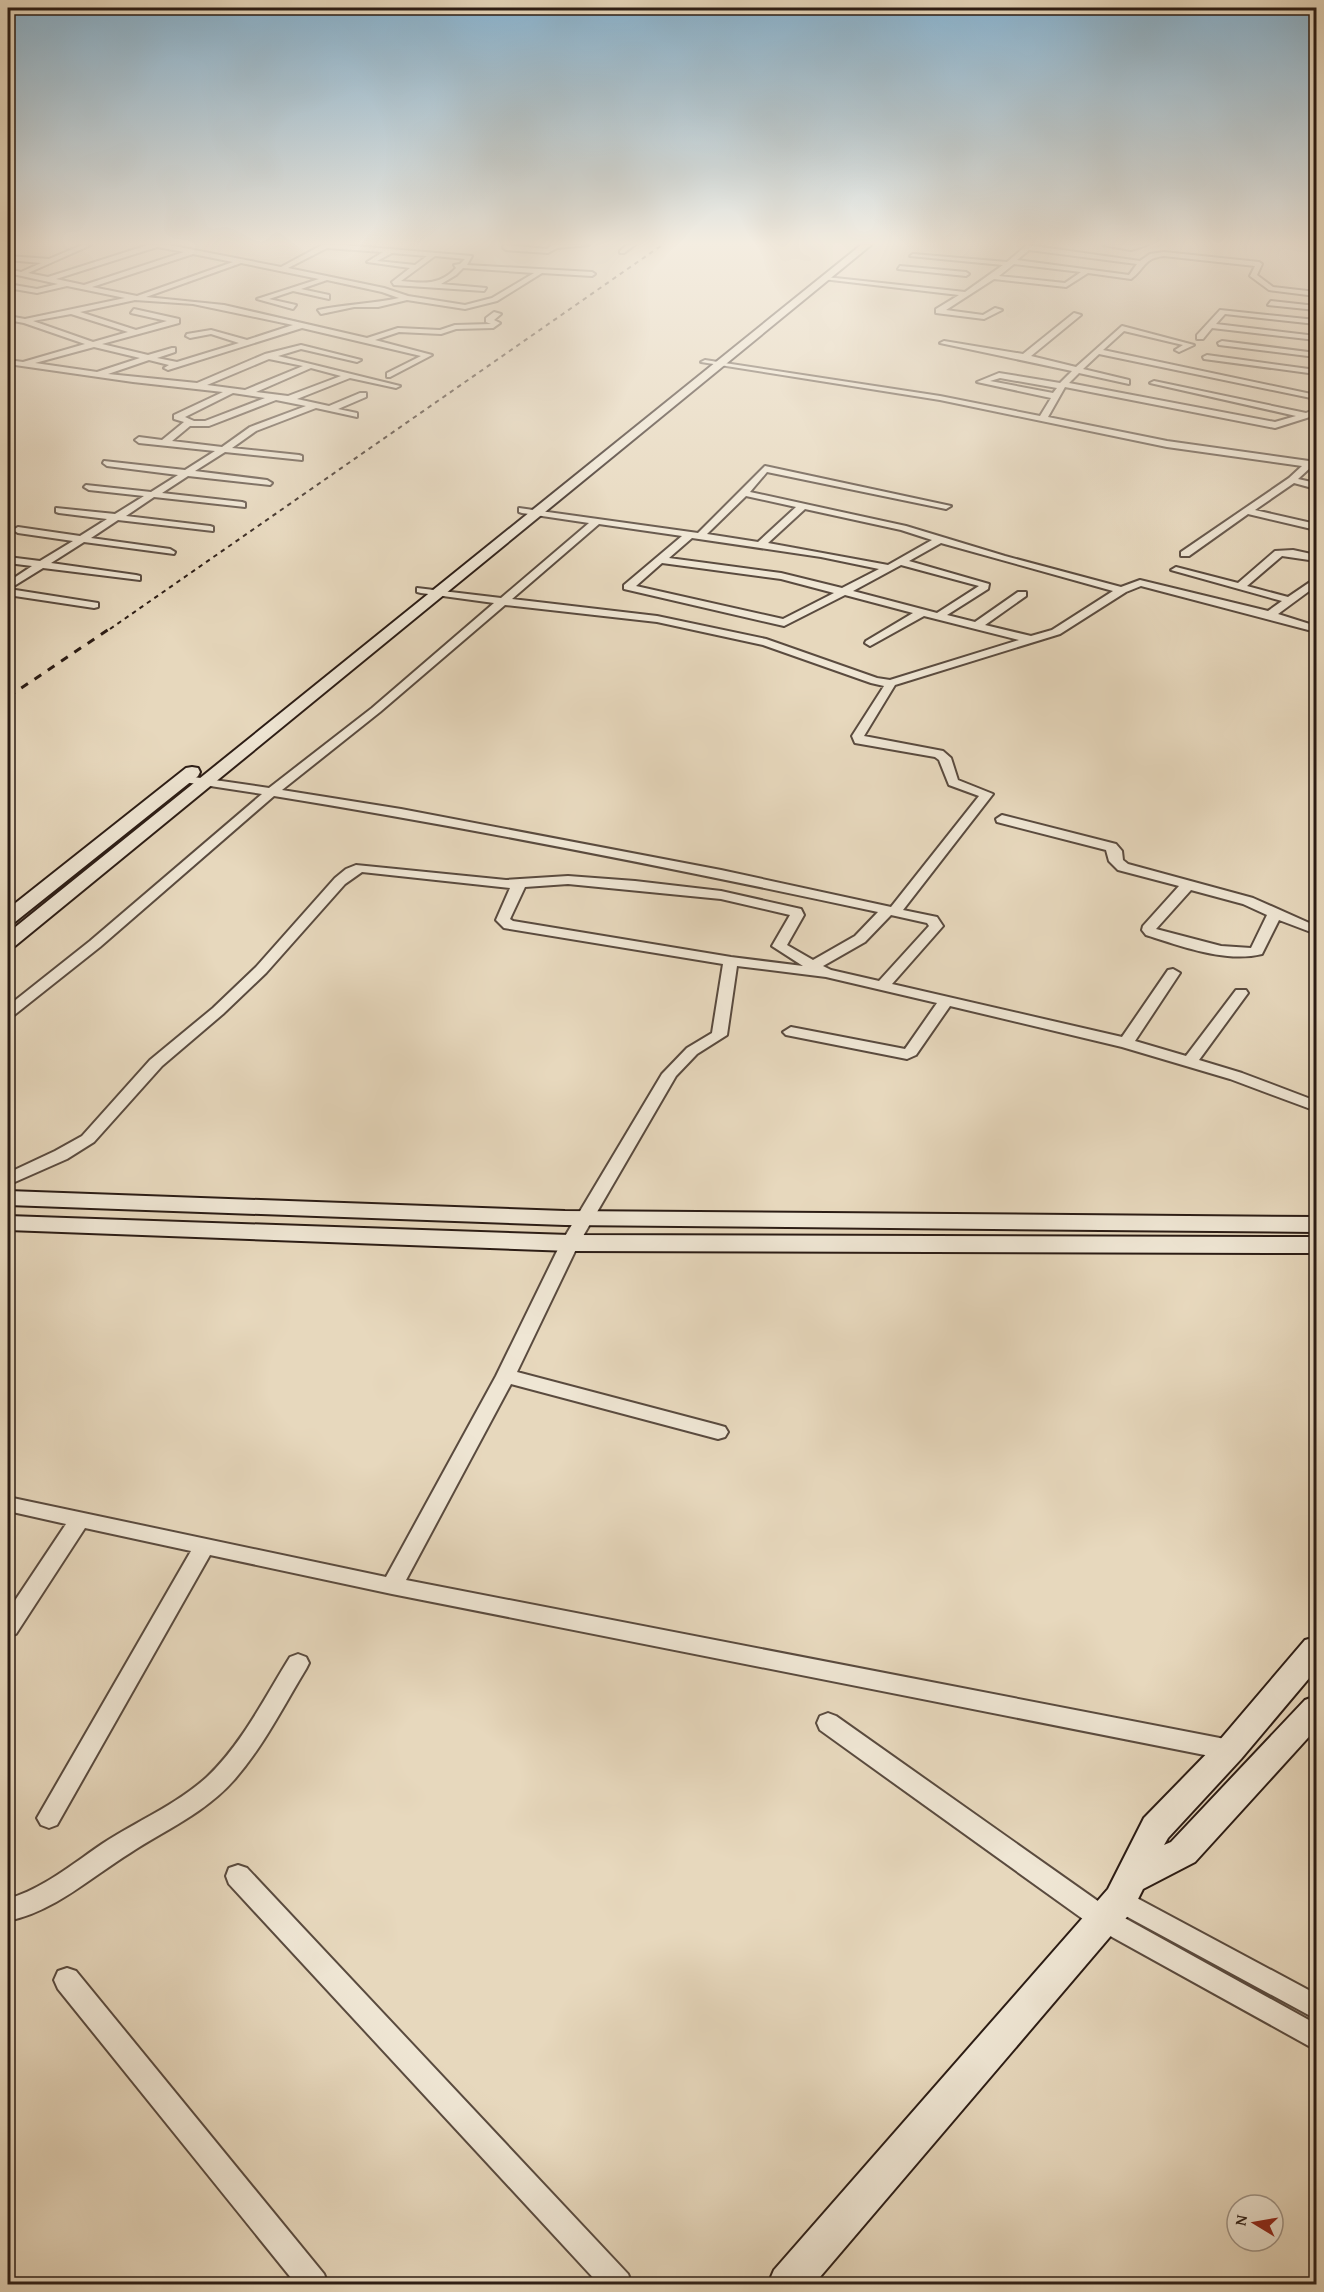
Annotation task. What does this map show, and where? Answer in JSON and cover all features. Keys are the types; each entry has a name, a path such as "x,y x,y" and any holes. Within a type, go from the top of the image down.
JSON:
{"street":[{"path":"24,364 65,352"},
{"path":"126,352 178,364"},
{"path":"97,375 165,352"},
{"path":"133,380 218,352"},
{"path":"253,352 308,367 396,386"},
{"path":"198,386 269,356 285,352"},
{"path":"329,352 357,360"},
{"path":"390,375 428,355 417,352"},
{"path":"8,942 204,781 441,593 529,511 650,407 726,352"},
{"path":"996,352 1126,382"},
{"path":"1025,357 1031,352"},
{"path":"1043,418 1054,396 1063,385 1076,370 1099,352 1317,397"},
{"path":"1293,352 1317,355"},
{"path":"1207,357 1317,372"},
{"path":"8,362 133,380 248,392 316,405 354,416"},
{"path":"332,661 421,590 665,409 712,363"},
{"path":"712,363 940,398 1167,444 1313,465"},
{"path":"248,392 308,367"},
{"path":"1054,396 981,382 999,375 1270,425 1279,425 1317,412"},
{"path":"289,399 347,376"},
{"path":"1154,383 1306,415"},
{"path":"1305,394 1317,386"},
{"path":"188,423 190,420 177,417 235,390"},
{"path":"330,409 363,395"},
{"path":"164,443 188,423 206,424 276,397"},
{"path":"8,586 253,429 316,405"},
{"path":"650,407 665,409"},
{"path":"139,440 299,458"},
{"path":"107,463 267,483"},
{"path":"1185,554 1313,465"},
{"path":"940,539 784,624 628,587 744,493 764,470 946,506"},
{"path":"1292,480 1317,486"},
{"path":"89,487 242,506"},
{"path":"744,493 903,528 1122,590"},
{"path":"760,545 804,505"},
{"path":"59,510 210,529"},
{"path":"529,511 845,558 889,568"},
{"path":"1246,511 1315,527"},
{"path":"8,1013 94,944 272,792 376,710 597,521"},
{"path":"18,530 170,552"},
{"path":"1240,587 1279,553 1293,553 1317,558"},
{"path":"8,560 136,578"},
{"path":"661,561 781,576 1032,640"},
{"path":"901,562 984,584 984,587 939,616"},
{"path":"1176,570 1289,600"},
{"path":"1270,615 1317,581"},
{"path":"421,590 657,619 766,642 875,681 891,683 1056,632 1122,590 1143,583 1317,629"},
{"path":"8,592 94,605"},
{"path":"976,626 1022,594"},
{"path":"870,643 922,612"},
{"path":"819,969 860,939 891,910 987,794 953,782 945,758 939,754 859,740 858,736 891,683"},
{"path":"8,918 202,764"},
{"path":"184,778 391,812 709,872 928,919 936,926 881,987"},
{"path":"1002,819 1111,847 1115,851 1116,861 1123,867 1248,901 1291,922 1317,930"},
{"path":"8,1180 18,1173 61,1155 88,1139 156,1063 240,991 351,872 361,868 519,884 568,880 721,895 792,911 797,915 778,946 819,969"},
{"path":"519,884 503,920 509,925 731,961 819,969 881,987 1126,1043 1190,1061 1317,1106"},
{"path":"1188,885 1150,926 1151,932 1235,953 1252,953 1257,951 1275,913"},
{"path":"392,1586 506,1376 570,1243 670,1074 692,1051 719,1035 731,961"},
{"path":"1126,1043 1173,973"},
{"path":"1190,1061 1241,993"},
{"path":"791,1032 907,1054 911,1052 945,1002"},
{"path":"8,1198 585,1218 1317,1224"},
{"path":"8,1223 570,1243 1317,1245"},
{"path":"506,1376 718,1432"},
{"path":"8,1504 392,1586 1230,1750"},
{"path":"8,1628 80,1519"},
{"path":"49,1818 205,1546"},
{"path":"788,2284 1118,1899 1156,1828 1230,1750 1317,1649"},
{"path":"8,1910 52,1895 121,1845 205,1794 238,1757 298,1663"},
{"path":"1118,1899 1183,1852 1317,1709"},
{"path":"828,1723 1118,1899 1317,2007"},
{"path":"238,1876 618,2284"},
{"path":"1118,1899 1317,2038"},
{"path":"67,1980 314,2284"}],"railway":[{"path":"110,629 508,352"},
{"path":"8,697 112,627"}]}
